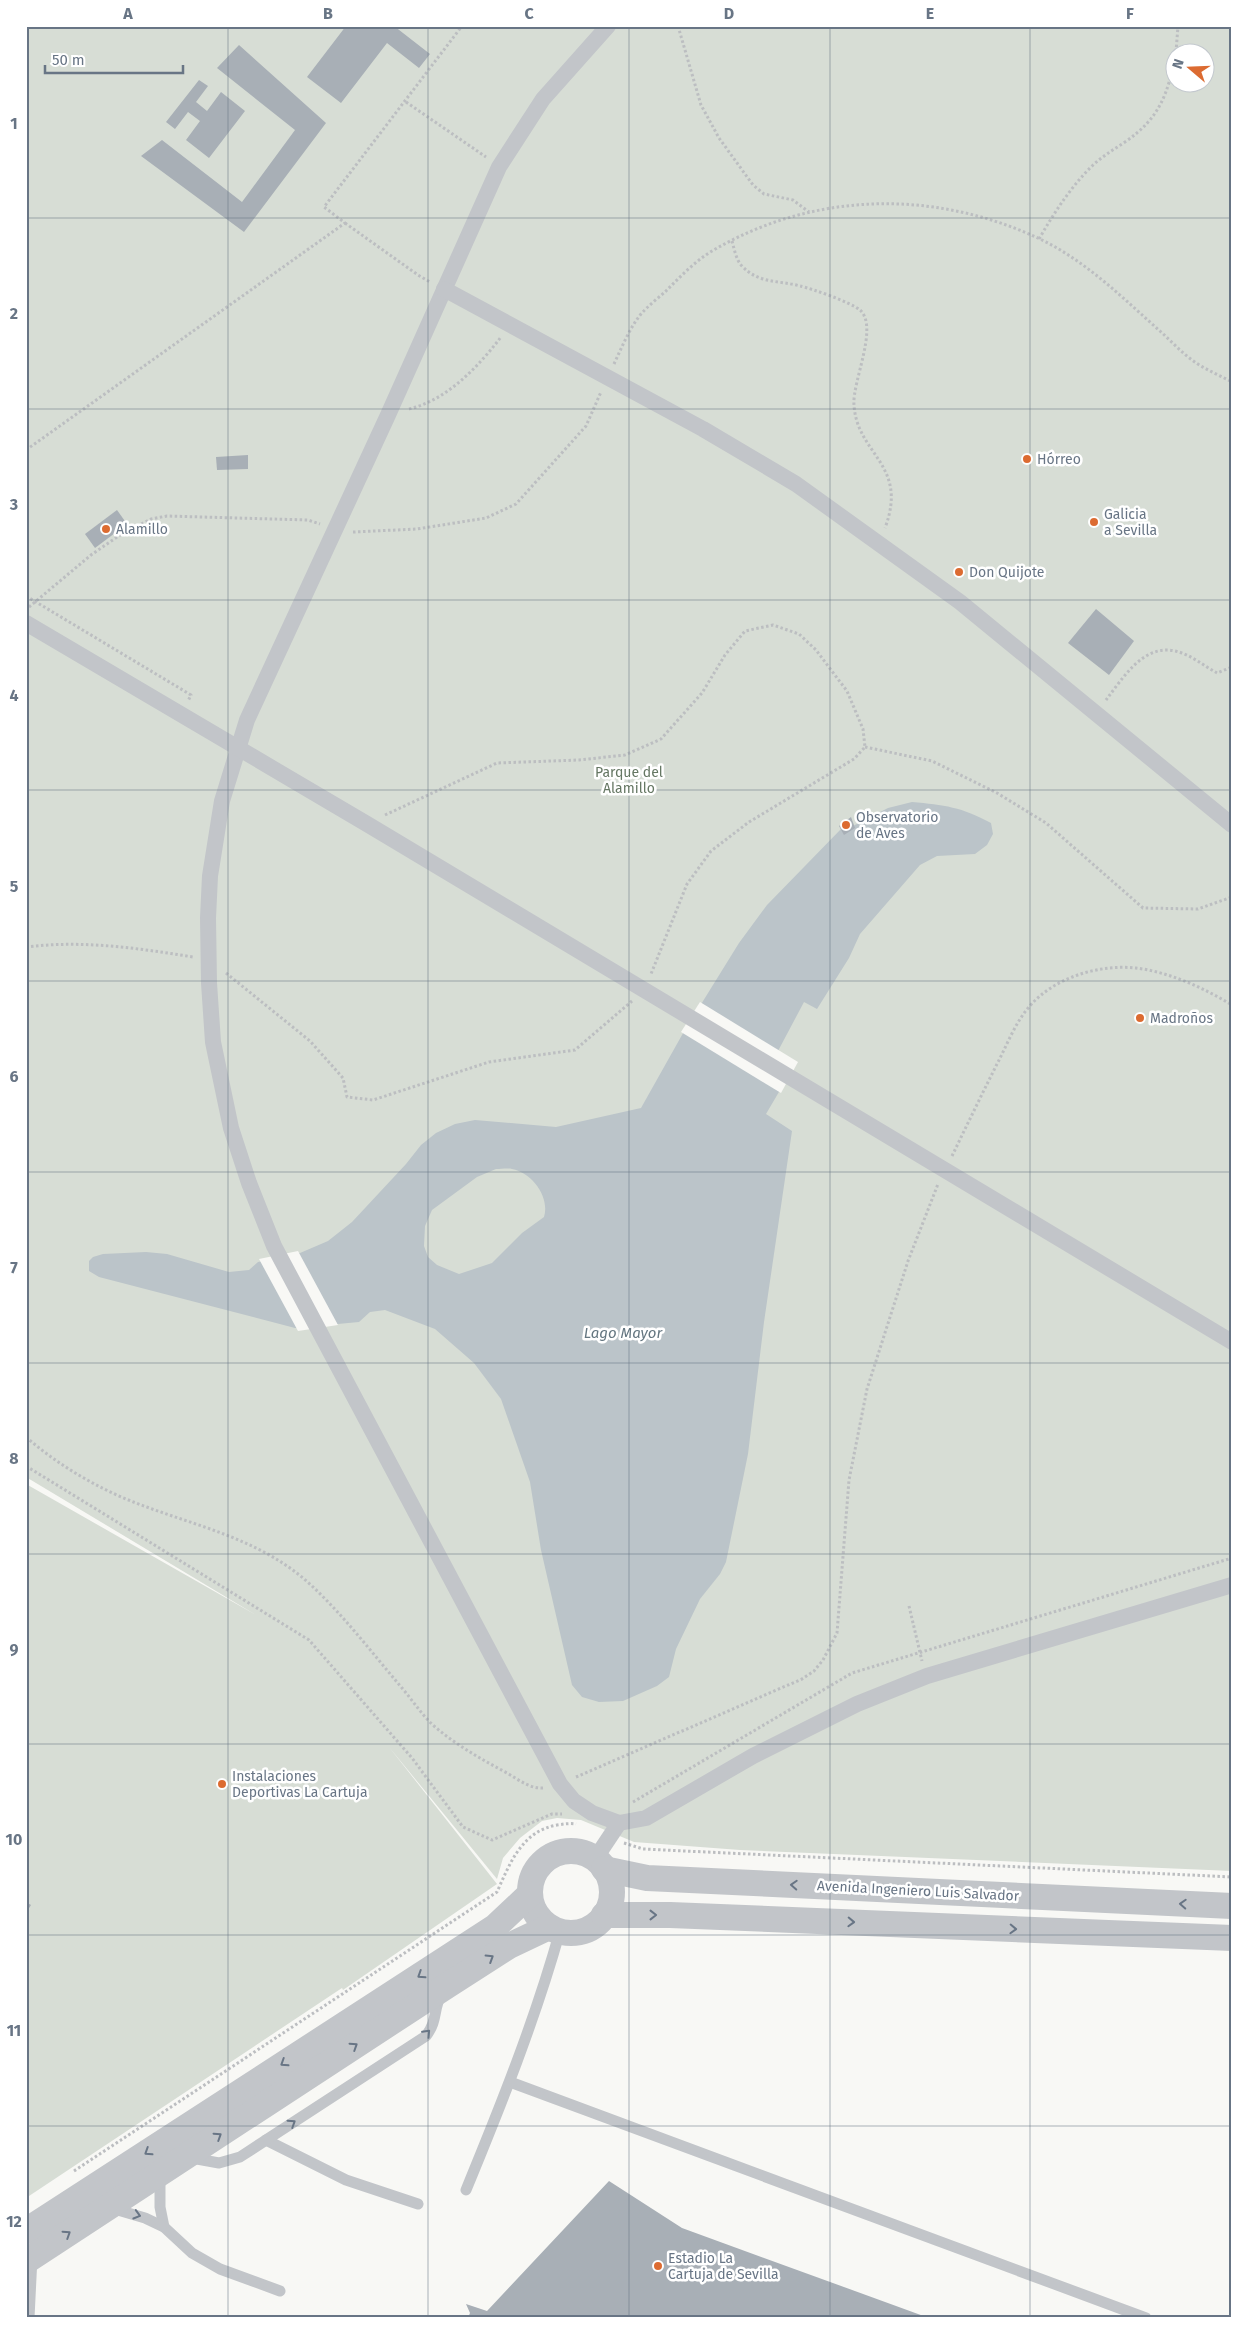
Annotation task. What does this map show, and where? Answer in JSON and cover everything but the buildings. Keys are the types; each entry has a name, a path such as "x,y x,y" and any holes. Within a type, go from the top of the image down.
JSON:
{"street":[{"path":"608,26 543,99 499,167 388,415 247,720 238,747 222,801 210,876 208,959 213,1042 220,1085 248,1183 274,1246 560,1784 574,1801 592,1813 619,1822 646,1818 753,1756 857,1704 927,1676 1232,1585"},
{"path":"444,289 703,429 788,478 880,542 960,602 1095,715 1232,825"},
{"path":"26,624 238,747 1232,1342"},
{"path":"600,1864 619,1822"},
{"path":"571,1851 584,1853 600,1864 610,1880 612,1892 610,1904 596,1924 585,1930 572,1933 554,1929 539,1918 532,1907 531,1881 537,1869 546,1859 558,1853 571,1851"},
{"name":"Avenida Ingeniero Luis Salvador","path":"600,1864 647,1878 1232,1906"},
{"path":"26,2231 494,1927 530,1894"},
{"path":"604,1915 670,1915 1232,1938"},
{"path":"29,2259 509,1946 554,1929"}],"lane":[{"path":"466,2190 510,2082 545,1983 554,1929"},
{"path":"164,2227 160,2207 164,2171 197,2159 219,2163 240,2158 426,2036 436,2020 436,2005 448,1985"},
{"path":"510,2082 1146,2318"},
{"path":"266,2140 346,2180 418,2204"},
{"path":"109,2207 145,2218 164,2227 192,2253 220,2269 280,2292"},
{"path":"29,2259 29,2318"}],"path":[{"path":"444,289 418,275 324,207 406,102 462,26"},
{"path":"678,26 700,105 719,138 753,184 764,194 793,200 810,212"},
{"path":"1177,42 1178,26"},
{"path":"1039,239 1062,203 1090,168 1139,132 1155,116 1166,91"},
{"path":"406,102 499,167"},
{"path":"26,609 112,540 140,523 151,519 167,516 308,520 351,532 417,529 486,518 516,504 586,426 628,334 641,314 688,270 710,252 762,227 810,212 838,206 896,203 943,207 996,220 1039,239 1082,264 1192,360 1232,382"},
{"path":"26,450 345,223"},
{"path":"732,241 740,264 751,274 764,281 800,286 840,301 860,310 867,321 867,335 855,387 854,406 858,425 890,480 890,515 880,542"},
{"path":"388,415 423,406 446,393 466,375 511,325"},
{"path":"26,596 191,695"},
{"path":"26,947 56,944 120,946 208,959 310,1041 343,1078 347,1097 373,1100 488,1062 575,1050 645,990 687,884 711,851 748,822 854,759 865,747 863,729 847,691 816,650 800,634 773,625 745,631 725,655 702,693 661,739 626,755 579,760 497,763 367,824"},
{"path":"1095,715 1142,657 1159,651 1176,651 1217,674 1232,667"},
{"path":"865,747 932,761 997,793 1046,823 1143,908 1198,909 1232,897"},
{"path":"26,1437 64,1466 103,1489 136,1503 242,1540 275,1558 317,1592 341,1616 433,1724 457,1745 535,1788 560,1784 802,1679 814,1671 828,1654 837,1633 839,1621 849,1480 867,1389 908,1261 933,1195 1016,1026 1037,998 1056,984 1076,976 1111,968 1136,968 1165,975 1191,985 1232,1005"},
{"path":"26,1466 309,1640 412,1758 463,1827 492,1840 552,1814 592,1813"},
{"path":"631,1803 852,1673 1232,1558"},
{"path":"909,1606 927,1676"}],"green space":[{"name":"Parque del Alamillo","path":"26,26 1232,26 1232,1871 740,1850 634,1842 581,1820 557,1818 542,1821 520,1838 503,1858 497,1879 389,1747 497,1884 343,1990 342,1988 26,2198 26,1484 256,1615 26,1477"}],"water":[{"name":"Lago Mayor","path":"912,802 953,808 971,813 991,823 993,834 987,845 975,854 937,856 920,865 860,934 849,958 817,1009 804,1002 778,1051 796,1063 766,1114 792,1131 764,1322 748,1454 726,1562 720,1574 700,1599 676,1649 669,1677 657,1686 623,1701 599,1702 582,1697 572,1685 541,1550 530,1482 501,1399 474,1363 435,1329 385,1310 370,1312 359,1322 295,1328 99,1277 89,1271 89,1261 93,1257 103,1254 146,1252 167,1254 229,1272 249,1270 258,1262 300,1253 328,1241 352,1222 406,1164 421,1145 436,1133 455,1124 475,1120 556,1127 641,1108 682,1035 739,943 767,905 841,829 853,826 888,808","holes":["496,1169 520,1171 533,1181 542,1195 545,1210 544,1217 522,1233 492,1263 459,1274 437,1265 428,1257 424,1246 425,1226 432,1210 477,1177"]}],"pier":[{"path":"700,1002 798,1062 781,1093 681,1032"},
{"path":"298,1251 338,1325 298,1331 259,1259"}],"place":[{"name":"Hórreo","path":"1027,459"},
{"name":"Galicia a Sevilla","path":"1094,522"},
{"name":"Alamillo","path":"106,529"},
{"name":"Don Quijote","path":"959,572"},
{"name":"Observatorio de Aves","path":"846,825"},
{"name":"Madroños","path":"1140,1018"},
{"name":"Instalaciones Deportivas La Cartuja","path":"222,1784"},
{"name":"Estadio La Cartuja de Sevilla","path":"658,2266"}]}
